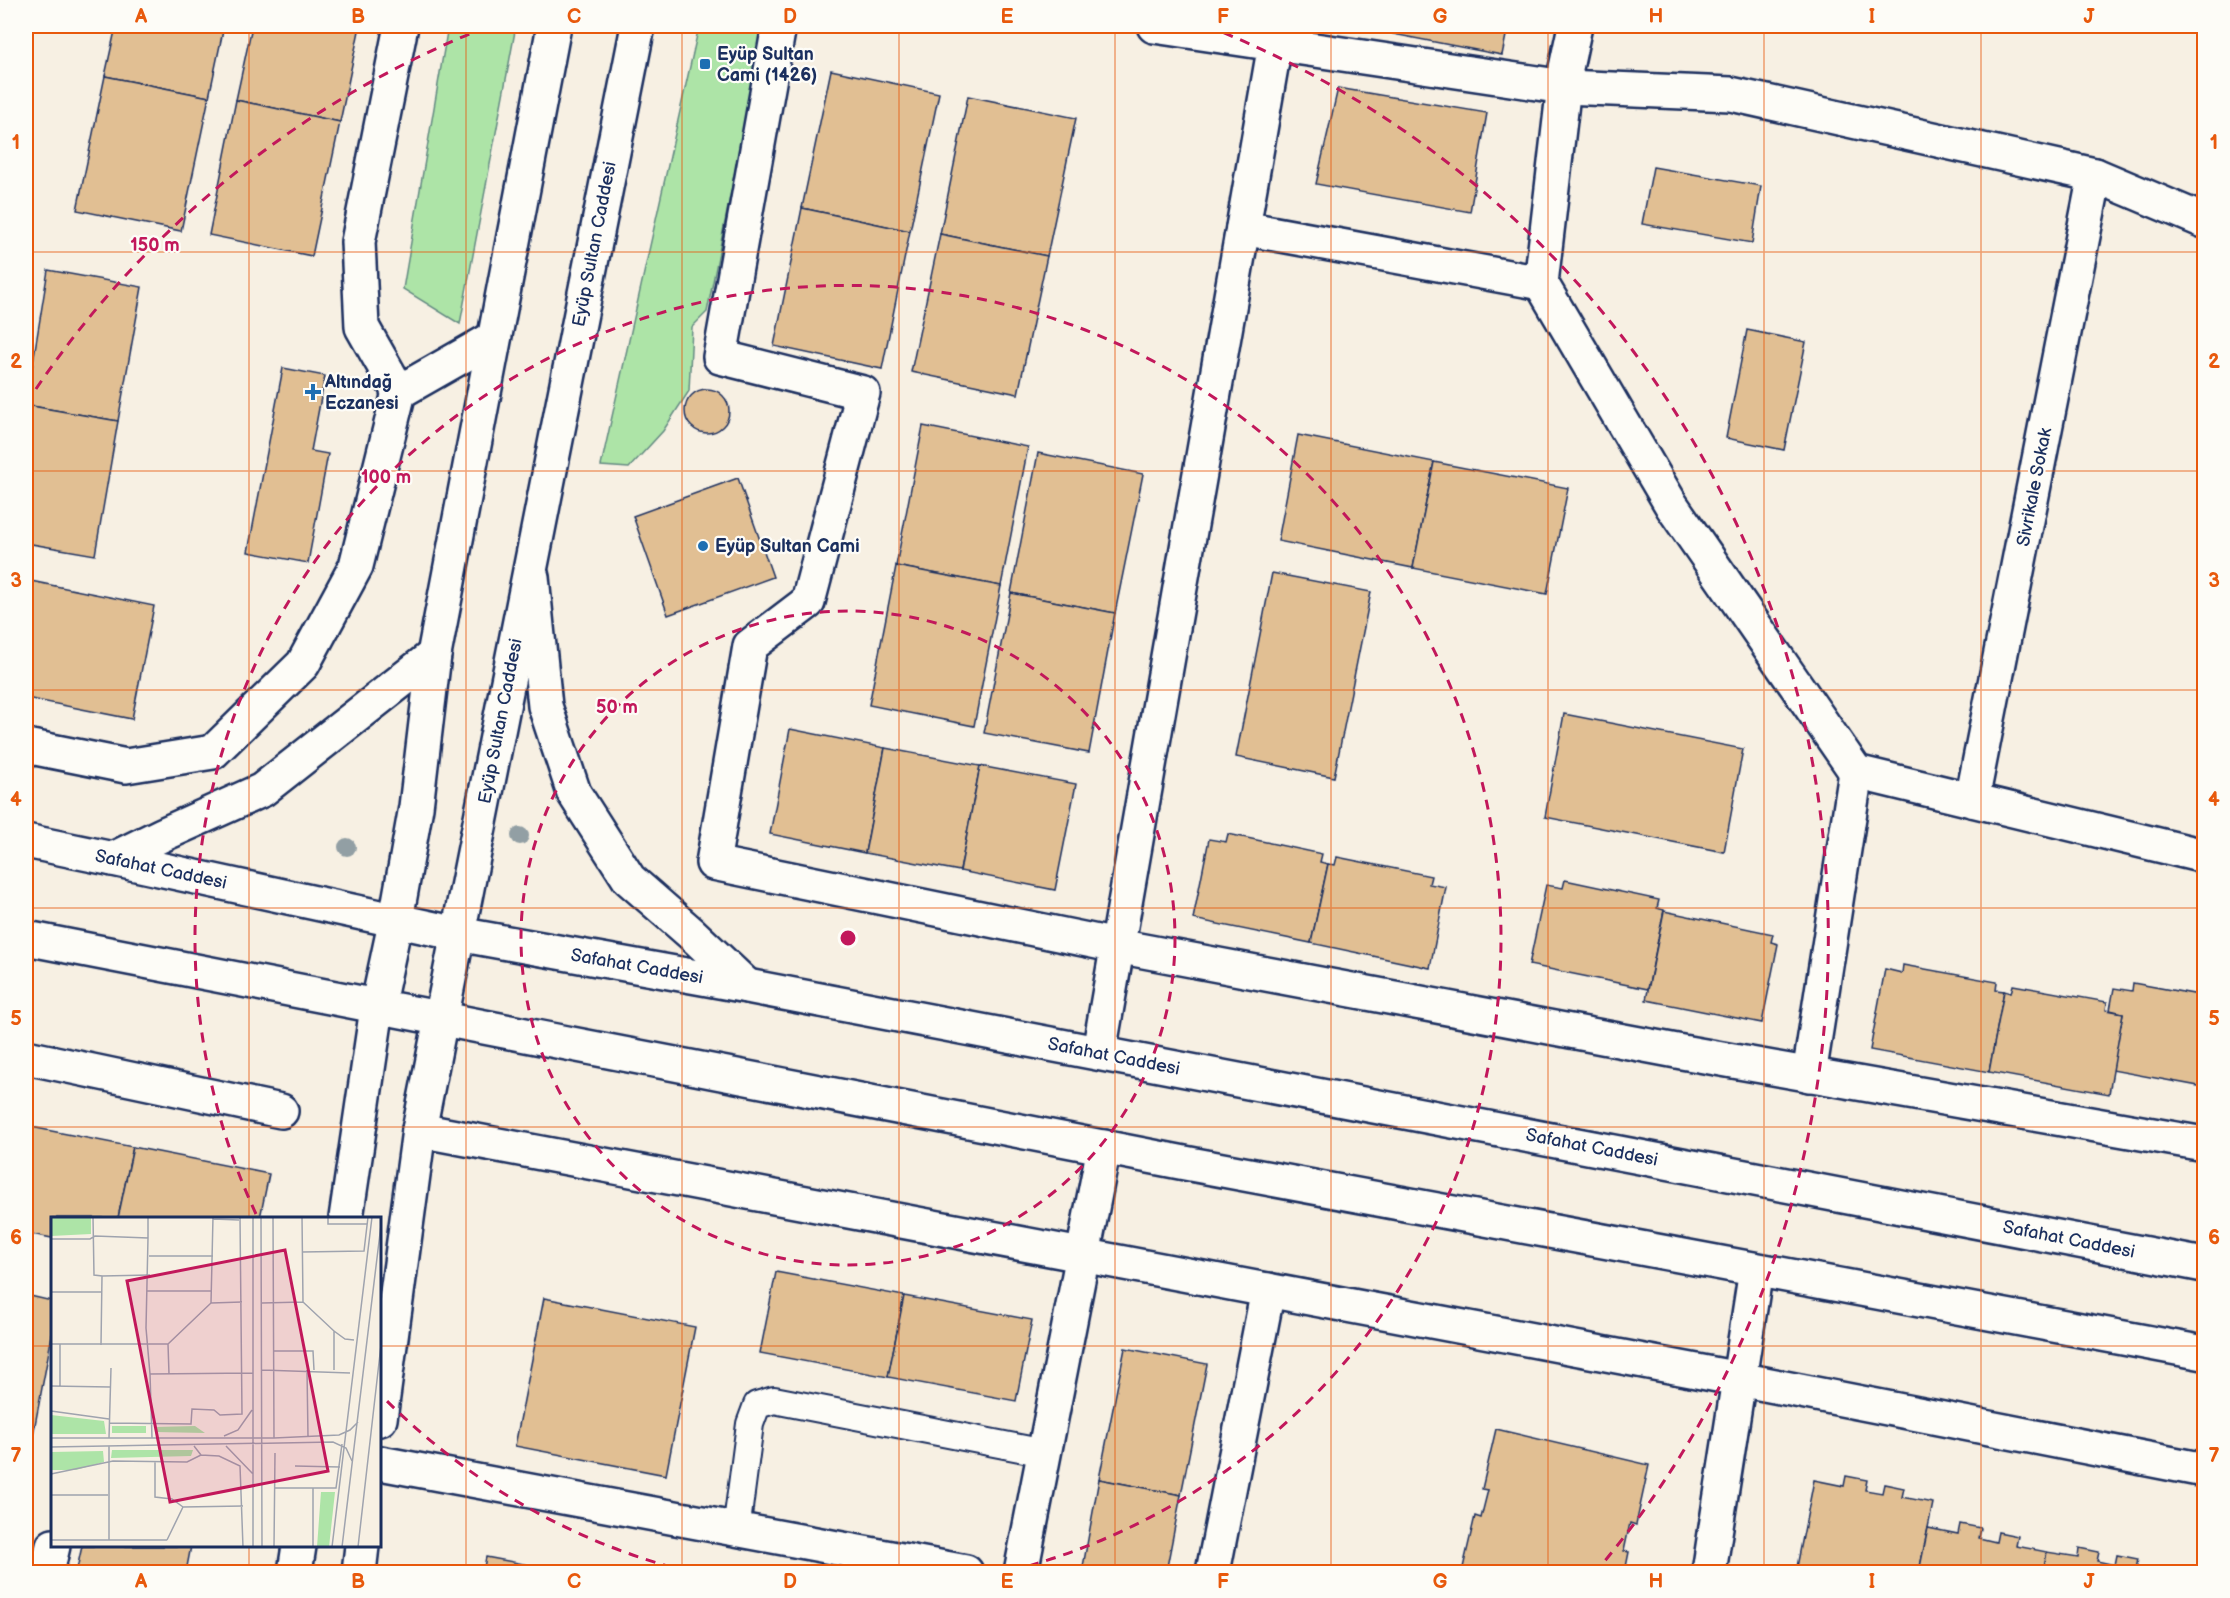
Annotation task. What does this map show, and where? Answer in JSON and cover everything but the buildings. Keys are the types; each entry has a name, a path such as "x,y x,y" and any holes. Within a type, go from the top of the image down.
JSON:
{"street":[{"path":"26,746 126,766 213,752 303,664 356,566 399,392 362,327 358,242 401,26"},
{"path":"346,1217 377,1008 396,920 416,807 434,655 554,26"},
{"name":"Eyüp Sultan Caddesi","path":"381,1412 419,1130 638,26"},
{"path":"778,26 720,357 864,393 808,602 750,646 713,863 1117,945 1809,1075 2205,1144"},
{"path":"1154,26 1564,87 1731,94 2095,175 2205,221"},
{"path":"1575,26 1564,87 1541,283 1672,506 1856,772 2205,856"},
{"path":"1099,1052 1275,44"},
{"name":"Sivrikale Sokak","path":"1972,800 2095,175"},
{"path":"1243,228 1541,283"},
{"path":"399,392 494,338"},
{"path":"531,563 545,706 574,793 629,879 747,986"},
{"path":"113,859 262,790 434,655"},
{"path":"1809,1075 1856,772"},
{"name":"Safahat Caddesi","path":"26,842 458,934 1099,1052 2205,1265"},
{"path":"26,938 440,1021 2205,1353"},
{"path":"26,1058 281,1110"},
{"path":"419,1130 1739,1379 2205,1470"},
{"path":"1021,1572 1104,1147"},
{"path":"1710,1572 1756,1270"},
{"path":"1213,1572 1268,1290"},
{"path":"381,1462 736,1531 966,1572"},
{"path":"47,1572 53,1547"},
{"path":"295,1572 299,1547"},
{"path":"359,1572 362,1547"}],"lane":[{"path":"736,1531 750,1424 757,1406 774,1400 1045,1453"}],"green space":[{"path":"448,26 516,26 460,324 403,289"},
{"path":"699,26 764,26 707,312 692,327 689,391 663,431 629,468 601,466"}],"place":[{"name":"Eyüp Sultan Cami (1426)","path":"705,64"},
{"name":"Altındağ Eczanesi","path":"313,392"},
{"name":"Eyüp Sultan Cami","path":"703,546"}]}
